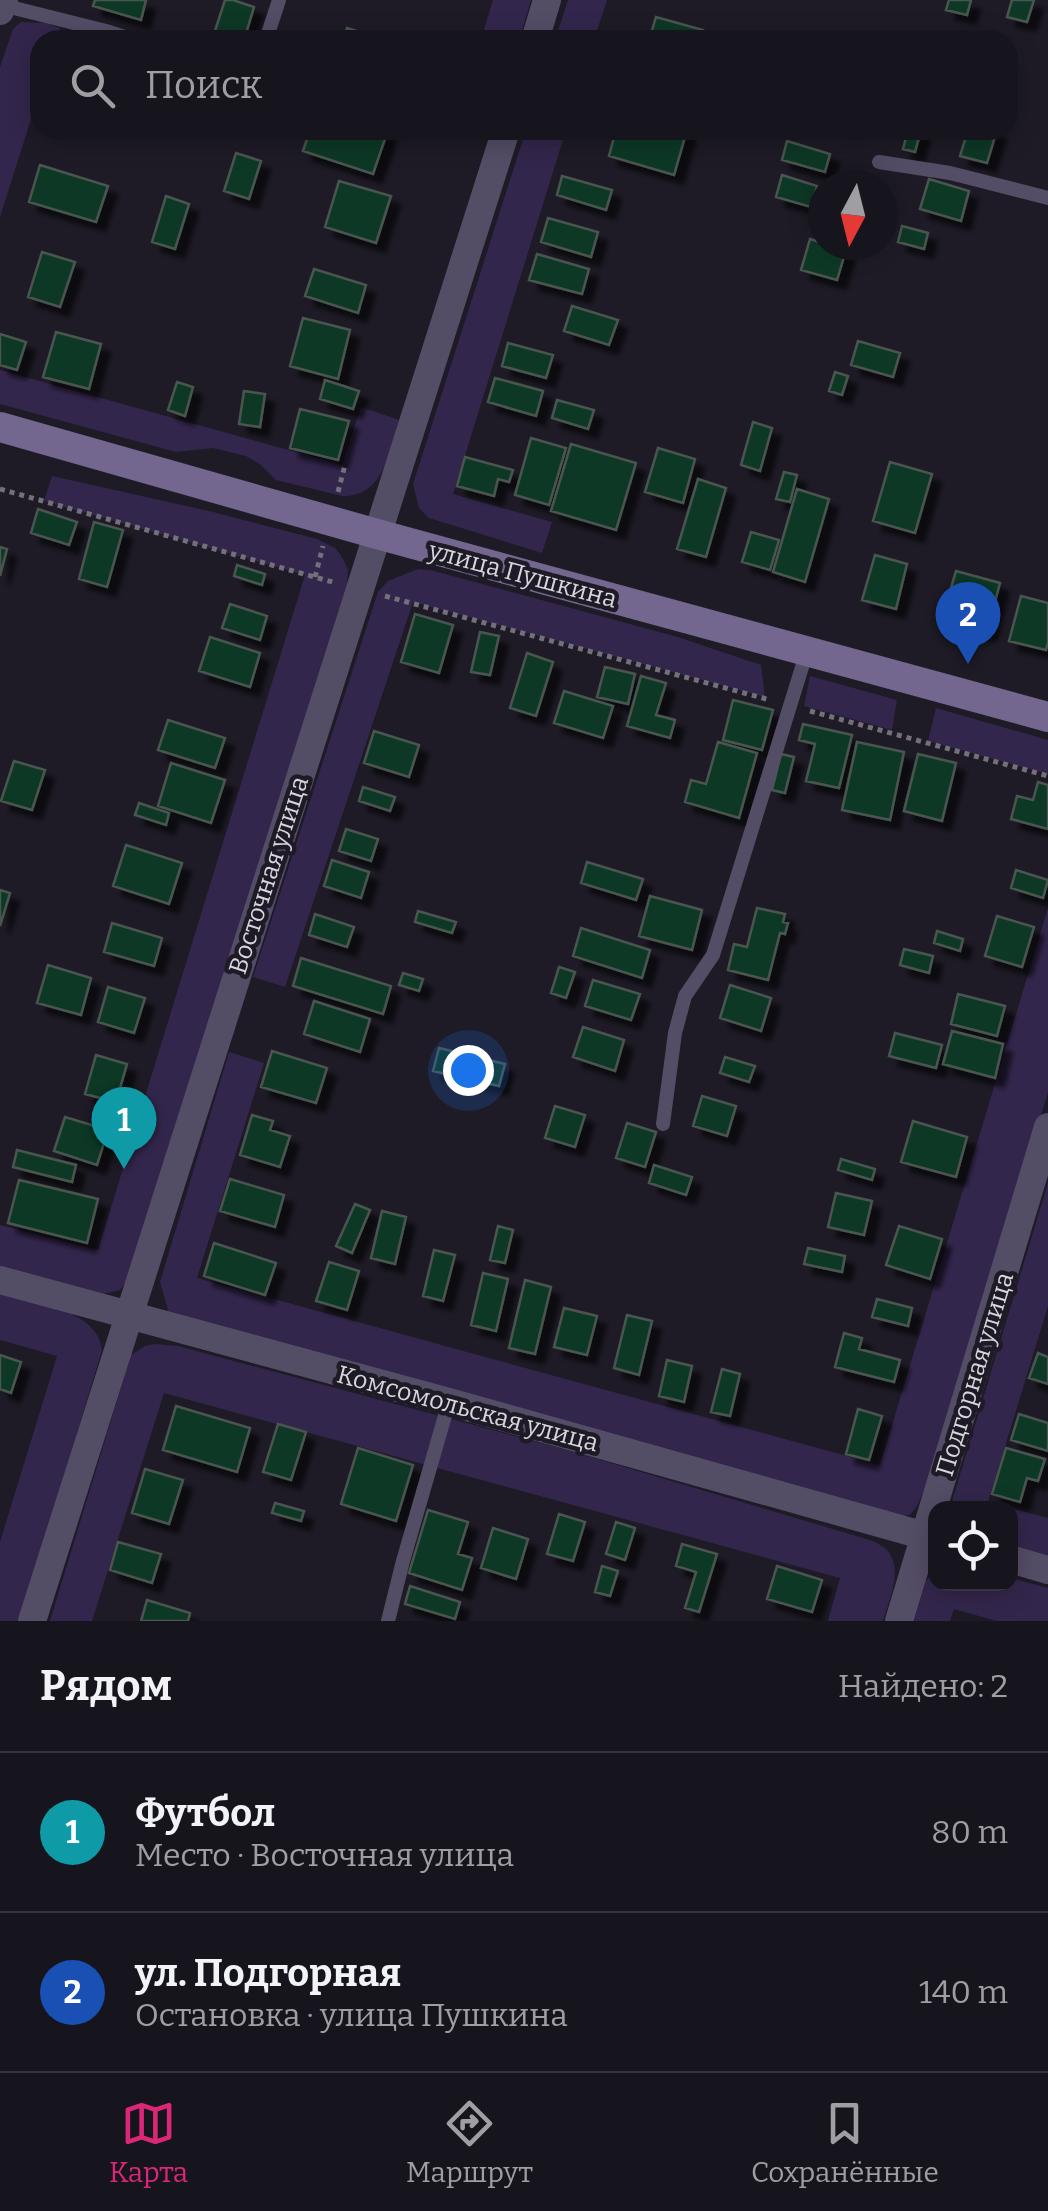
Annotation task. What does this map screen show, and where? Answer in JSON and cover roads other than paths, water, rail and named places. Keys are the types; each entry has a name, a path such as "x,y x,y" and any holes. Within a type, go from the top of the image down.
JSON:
{"main road":[{"name":"улица Пушкина","path":"0,427 1048,717"}],"street":[{"path":"537,30 547,0"},
{"name":"Восточная улица","path":"32,1621 503,140"},
{"name":"Подгорная улица","path":"940,1501 1048,1127"},
{"name":"Комсомольская улица","path":"0,1280 928,1536"},
{"name":"Подгорная улица","path":"899,1621 928,1542"},
{"path":"1018,1561 1048,1570"}],"lane":[{"path":"269,30 279,0"},
{"path":"2,5 96,30"},
{"path":"879,162 950,173 1048,198"},
{"path":"664,1124 674,1033 685,996 713,955 807,651"},
{"path":"388,1621 449,1402"}],"place":[{"name":"ул. Подгорная","path":"968,664"},
{"name":"Футбол","path":"124,1169"}]}
